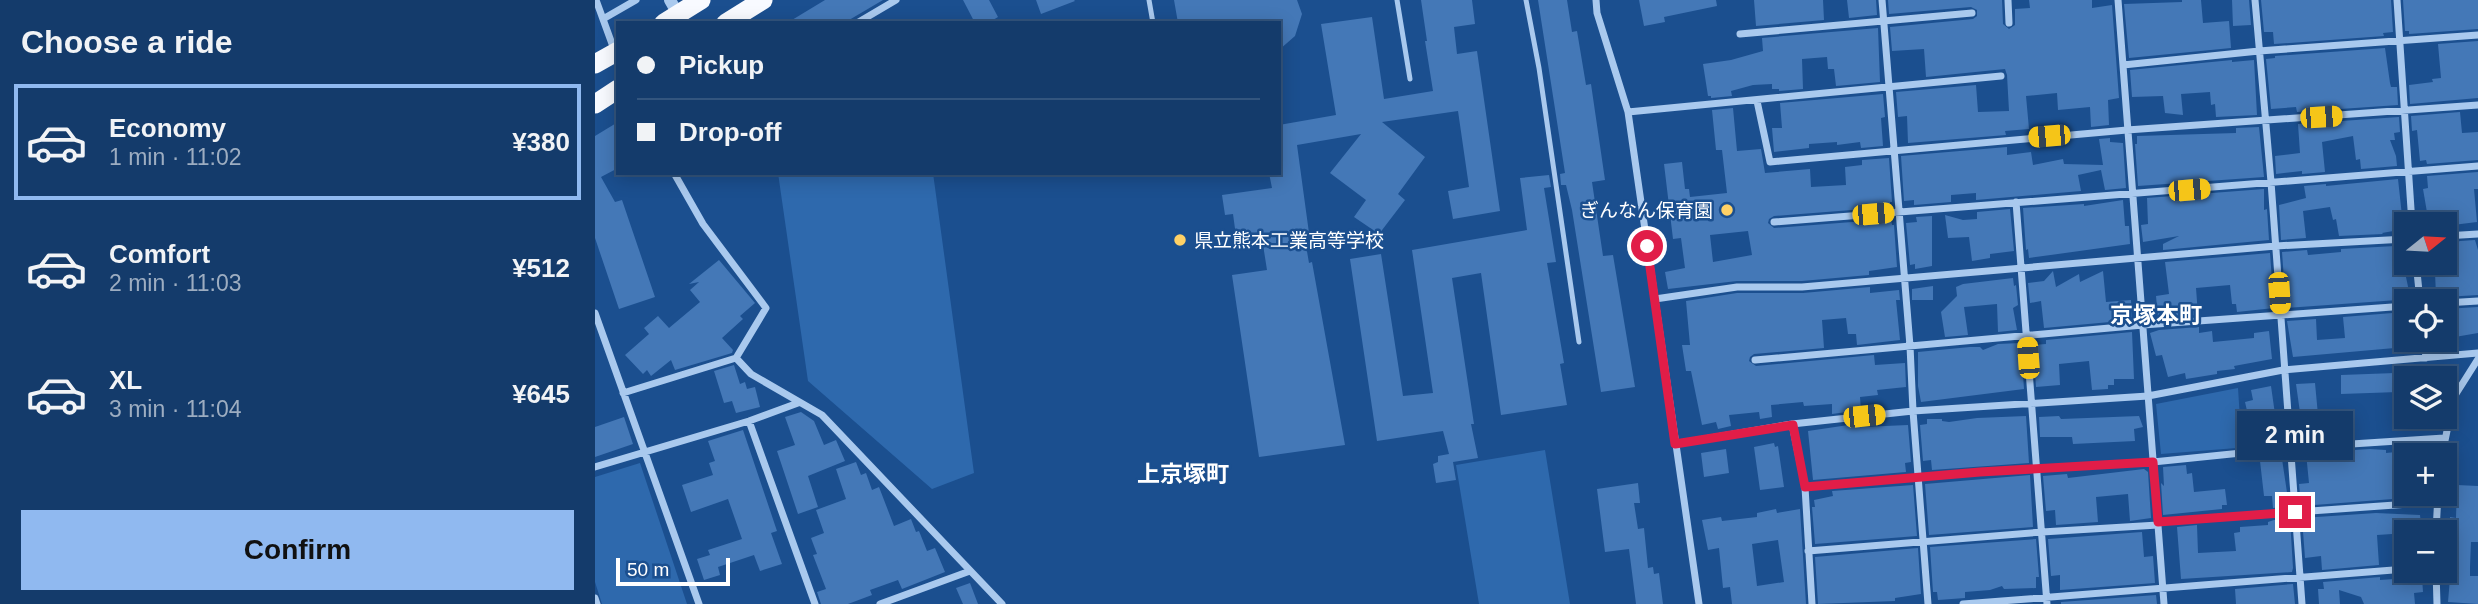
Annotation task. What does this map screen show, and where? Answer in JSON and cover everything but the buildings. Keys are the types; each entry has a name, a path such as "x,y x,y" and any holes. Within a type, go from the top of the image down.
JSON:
{"highway":[{"path":"674,15 701,0"},
{"path":"738,20 763,0"},
{"path":"595,64 616,51"},
{"path":"595,104 616,90"}],"street":[{"path":"596,0 616,51"},
{"path":"603,19 636,0"},
{"path":"860,21 896,0"},
{"path":"1596,0 1597,13 1628,112 1699,604"},
{"path":"1882,0 1928,604"},
{"path":"2008,0 2009,23"},
{"path":"2118,0 2164,604"},
{"path":"2255,0 2302,604"},
{"path":"2397,0 2411,212"},
{"path":"1740,34 1972,13"},
{"path":"2123,65 2259,51 2478,35"},
{"path":"1628,112 2001,76"},
{"path":"1756,101 1770,162 2127,130 2478,105"},
{"path":"1774,222 2478,166"},
{"path":"623,393 736,358 766,308 703,224 675,175"},
{"path":"2016,202 2047,601"},
{"path":"2457,235 2478,233"},
{"path":"1654,299 1737,287 1802,287 2276,246 2394,240"},
{"path":"2457,302 2478,301"},
{"path":"1755,360 2143,325 2394,307"},
{"path":"595,313 699,604"},
{"path":"2425,352 2426,358"},
{"path":"1675,444 1793,425 1913,411 2148,396 2283,370 2478,353"},
{"path":"736,358 751,374 822,415 1002,604"},
{"path":"2443,443 2454,397 2478,359"},
{"path":"595,467 749,421 798,402"},
{"path":"749,421 815,604"},
{"path":"1793,425 1805,487 1812,604"},
{"path":"1805,487 2444,438"},
{"path":"1808,551 2158,524 2394,502"},
{"path":"1963,604 2047,601 2394,570"},
{"path":"880,604 970,571"},
{"path":"2436,583 2437,604"},
{"path":"595,598 597,604"}],"lane":[{"path":"1149,0 1153,21"},
{"path":"1397,0 1410,79"},
{"path":"1525,0 1539,68 1579,342"}],"shaded area":[{"path":"778,175 933,175 974,473 932,489 808,381"},
{"path":"2238,388 2240,419 2260,418 2262,446 2161,454 2156,404"},
{"path":"1545,450 1570,604 1479,604 1456,465"},
{"path":"640,463 687,604 602,604 595,582 595,477"}],"place":[{"name":"ぎんなん保育園","path":"1727,210"},
{"name":"県立熊本工業高等学校","path":"1180,240"}],"district":[{"name":"京塚本町","path":"2156,315"},
{"name":"上京塚町","path":"1183,474"}],"route":[{"path":"1647,246 1675,444 1793,425 1805,487 1980,472 2153,462 2158,522 2295,512"}]}
